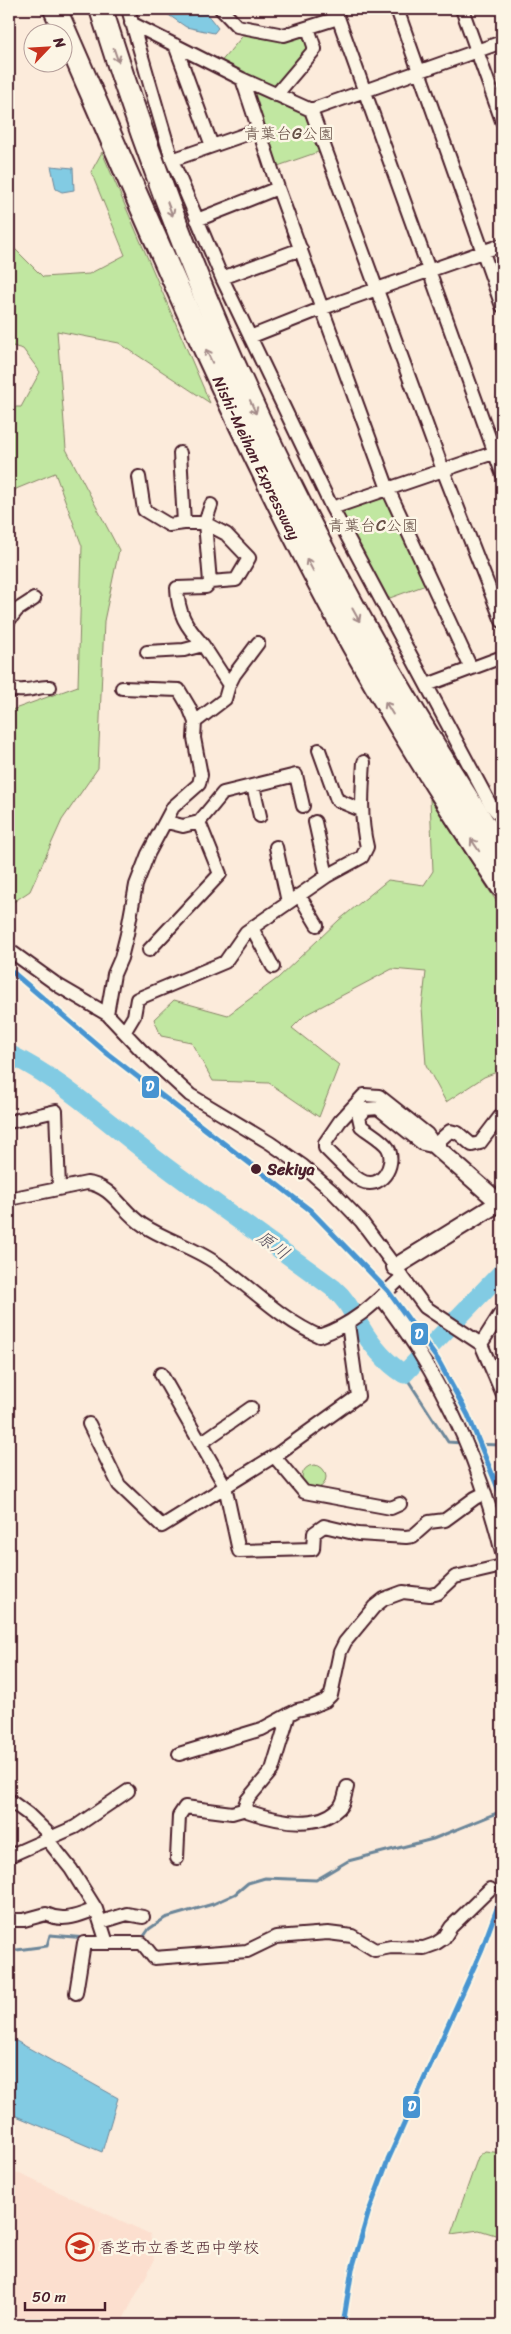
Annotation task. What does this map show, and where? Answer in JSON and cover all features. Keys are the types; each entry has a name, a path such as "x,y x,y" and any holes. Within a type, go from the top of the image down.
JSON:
{"highway":[{"name":"Nishi-Meihan Expressway","path":"55,9 187,309 295,537 386,703 449,806 502,886"},
{"name":"Nishi-Meihan Expressway","path":"101,9 169,207 218,329 277,459 348,600 386,668 464,795 502,852"}],"street":[{"path":"128,9 172,160 222,278 332,508 490,804 502,818"},
{"path":"221,9 237,26 284,35 308,28 337,13 428,270 499,451 502,473"},
{"path":"396,9 502,306"},
{"path":"462,9 502,122"},
{"path":"131,23 242,80 311,110 502,42"},
{"path":"276,95 315,49 308,28"},
{"path":"175,45 212,146"},
{"path":"242,80 278,188 388,489 471,668"},
{"path":"311,110 443,470 502,621"},
{"path":"172,160 258,130"},
{"path":"197,220 278,188"},
{"path":"250,337 323,308 502,245"},
{"path":"222,278 301,249"},
{"path":"332,508 499,451"},
{"path":"180,453 184,522"},
{"path":"138,477 144,510 169,525 184,522 205,523 226,534 249,558 236,580 210,582"},
{"path":"211,505 205,523 210,582 206,587 177,588 177,601 186,626 203,645 229,685"},
{"path":"9,620 17,610 34,599"},
{"path":"195,722 225,699 234,675 258,643"},
{"path":"146,652 184,650 203,645"},
{"path":"427,685 502,657"},
{"path":"9,690 17,688 24,690 38,686 50,687"},
{"path":"107,1014 114,974 122,958 136,885 148,854 173,808 199,784 201,775 194,738 195,722 179,690 122,688"},
{"path":"320,750 338,800 361,810"},
{"path":"125,1031 134,1016 137,999 225,962 246,932 327,876 362,857 368,847 362,827 361,810 364,762"},
{"path":"167,822 183,826 199,822 223,793 296,775 303,806"},
{"path":"253,786 260,816"},
{"path":"148,950 220,874 199,822"},
{"path":"315,822 327,876"},
{"path":"276,847 294,898 317,925"},
{"path":"252,928 274,967"},
{"path":"9,950 59,986 107,1014 142,1051 190,1095 270,1143 304,1166 332,1191 361,1221 425,1308 481,1344 502,1393"},
{"path":"9,1199 87,1183 96,1184 110,1192 132,1217 144,1226 220,1265 257,1295 309,1332 319,1336 348,1324 382,1299 399,1272 415,1253 502,1202 457,1167 436,1147 427,1134 379,1096 364,1095 340,1121 325,1143 325,1148 360,1180 370,1184 380,1181 389,1169 392,1159 387,1146 361,1126 359,1116 366,1109 378,1108 423,1144 436,1147"},
{"path":"9,1122 56,1111 59,1188"},
{"path":"436,1147 441,1139 450,1131 458,1134 472,1145 480,1143 502,1114"},
{"path":"382,1299 424,1362 451,1413 485,1493 502,1553"},
{"path":"481,1344 502,1311"},
{"path":"89,1424 119,1485 162,1526 274,1456 358,1396 348,1324"},
{"path":"161,1374 225,1486 239,1551 313,1549 314,1532 324,1526 358,1534 413,1536 429,1522 445,1520 485,1493"},
{"path":"202,1444 251,1408"},
{"path":"274,1456 304,1492 391,1508 400,1504"},
{"path":"179,1754 262,1729 289,1714 325,1701 331,1695 340,1652 345,1642 374,1607 384,1599 403,1592 430,1595 438,1593 455,1577 502,1566"},
{"path":"246,1809 247,1800 272,1770 289,1714"},
{"path":"177,1858 179,1816 185,1807 232,1813 246,1809 267,1818 318,1820 339,1809 347,1787"},
{"path":"9,1856 74,1826 128,1791"},
{"path":"9,1800 28,1814 49,1838 71,1869 96,1909 107,1943"},
{"path":"76,1993 84,1944 142,1943 154,1958 247,1950 276,1937 328,1933 352,1936 375,1950 391,1947 424,1948 444,1938 451,1927 490,1889"},
{"path":"9,1920 24,1920 46,1914 55,1918 70,1918 96,1909"},
{"path":"101,1922 127,1914 143,1916"}],"shaded area":[{"name":"香芝市立香芝西中学校","path":"9,2169 150,2234 154,2261 120,2325 9,2325"}],"green space":[{"path":"246,32 305,32 311,49 275,91 219,64"},
{"name":"青葉台G公園","path":"248,85 307,111 321,151 275,167"},
{"path":"102,152 210,403 119,343 57,331 66,449 119,550 104,621 98,768 62,820 30,891 9,905 9,711 78,686 82,546 55,473 16,489 9,502 9,407 21,407 40,372 23,349 9,345 9,243 43,277 89,274 125,255 91,172"},
{"name":"青葉台C公園","path":"385,495 426,585 387,599 339,510"},
{"path":"430,799 502,910 502,1070 484,1077 446,1102 426,1065 422,1007 426,972 392,969 305,1015 292,1028 339,1065 319,1117 269,1083 213,1081 191,1042 161,1036 154,1019 174,1000 228,1015 278,978 339,920 388,880 424,885 433,871"},
{"path":"314,1465 323,1468 326,1477 323,1486 314,1489 305,1486 302,1477 305,1468"},
{"path":"485,2151 502,2153 502,2237 479,2230 451,2234 478,2157"}],"water":[{"path":"160,9 203,9 218,28 214,33 186,27"},
{"path":"51,166 73,168 74,190 62,192 56,189"},
{"path":"9,2037 118,2098 102,2152 9,2113"}],"waterway":[{"name":"原川","path":"9,1054 48,1076 84,1102 176,1175 338,1292 374,1346 391,1364 404,1374 502,1272"},
{"path":"404,1374 448,1442 462,1443"},
{"path":"470,1444 502,1445"},
{"path":"142,1939 149,1929 165,1918 213,1904 235,1894 248,1883 265,1878 316,1880 348,1861 433,1839 502,1811"},
{"path":"9,1951 47,1946 50,1935 86,1938"}],"tunnel":[{"path":"490,1889 502,1885"}],"transit line":[{"name":"D","path":"9,969 108,1054 310,1210 388,1291 438,1360 468,1415 502,1498"},
{"name":"D","path":"343,2325 352,2269 368,2214 388,2160 482,1949 502,1895"}],"place":[{"name":"Sekiya","path":"256,1169"},
{"name":"香芝市立香芝西中学校","path":"80,2247"}]}
